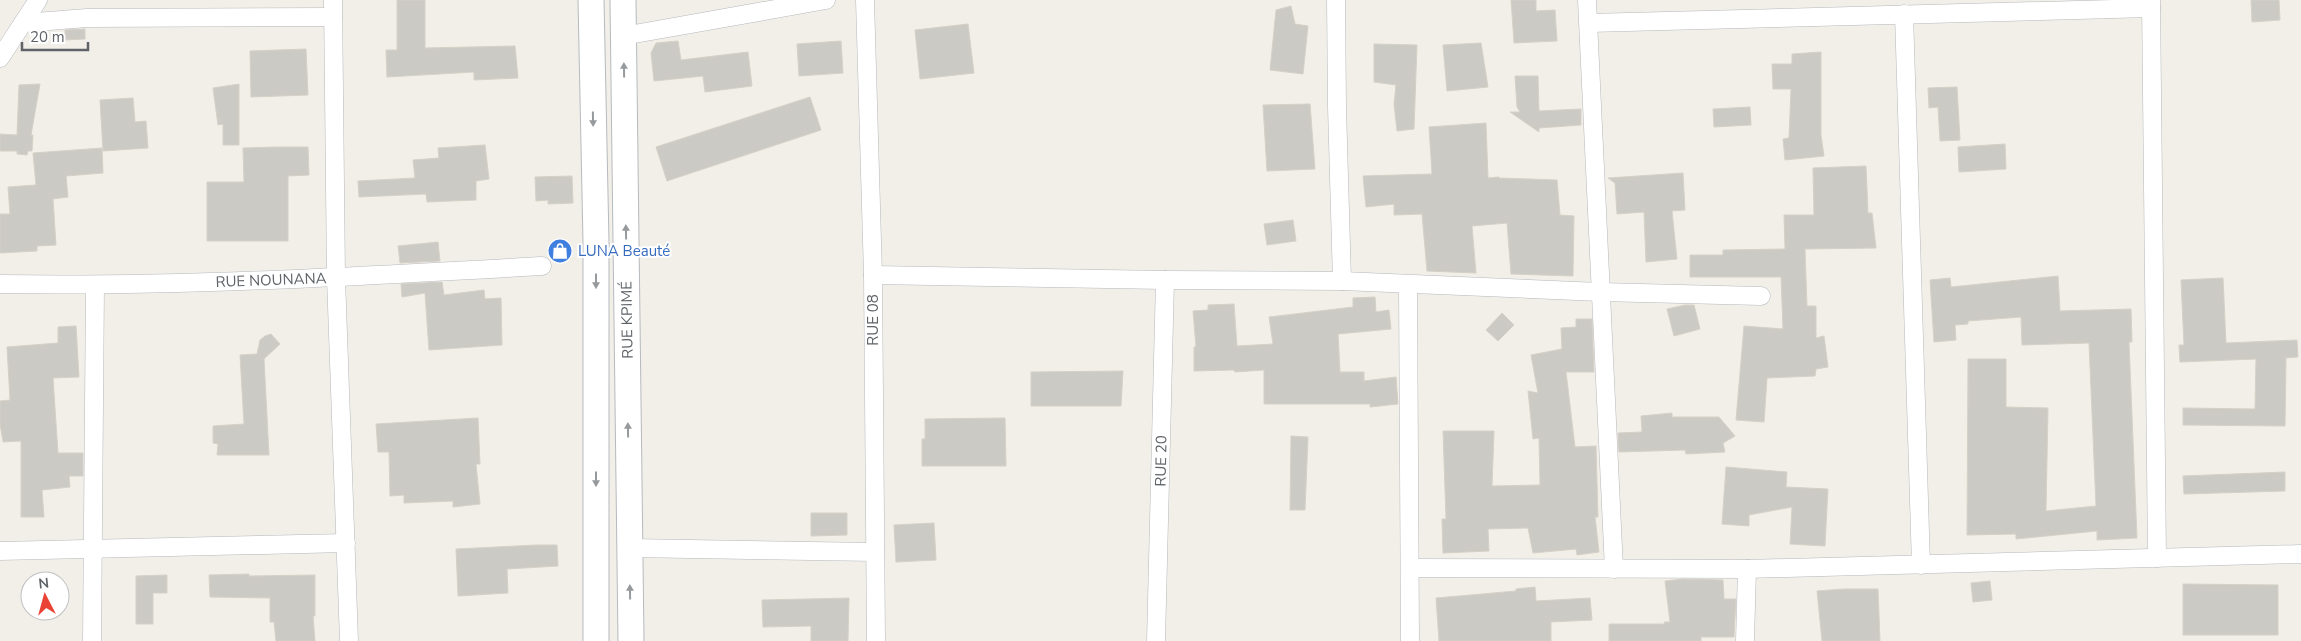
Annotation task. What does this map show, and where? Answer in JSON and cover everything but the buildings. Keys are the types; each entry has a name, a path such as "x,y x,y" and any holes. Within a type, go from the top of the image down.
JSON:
{"main road":[{"name":"RUE KPIMÉ","path":"591,0 596,242 596,641"},
{"name":"RUE KPIMÉ","path":"623,0 630,641"}],"street":[{"path":"0,58 38,0"},
{"path":"623,36 826,0"},
{"name":"RUE 08","path":"865,0 873,274 876,641"},
{"path":"1336,0 1342,281"},
{"path":"1587,0 1614,569"},
{"path":"1589,23 1904,14 2151,4 2157,558"},
{"path":"23,22 333,8 336,278 349,641"},
{"path":"1904,14 1922,565"},
{"name":"RUE NOUNANA","path":"0,284 95,286 336,278 542,266"},
{"path":"873,274 1166,280 1342,281 1600,292 1762,296"},
{"name":"RUE 20","path":"1156,641 1166,280"},
{"path":"1408,285 1410,641"},
{"path":"92,641 95,286"},
{"path":"0,551 346,543"},
{"path":"630,548 875,552"},
{"path":"1411,568 1746,569 2301,554"},
{"path":"1745,641 1746,569"}],"place":[{"name":"LUNA Beauté","path":"560,251"}]}
